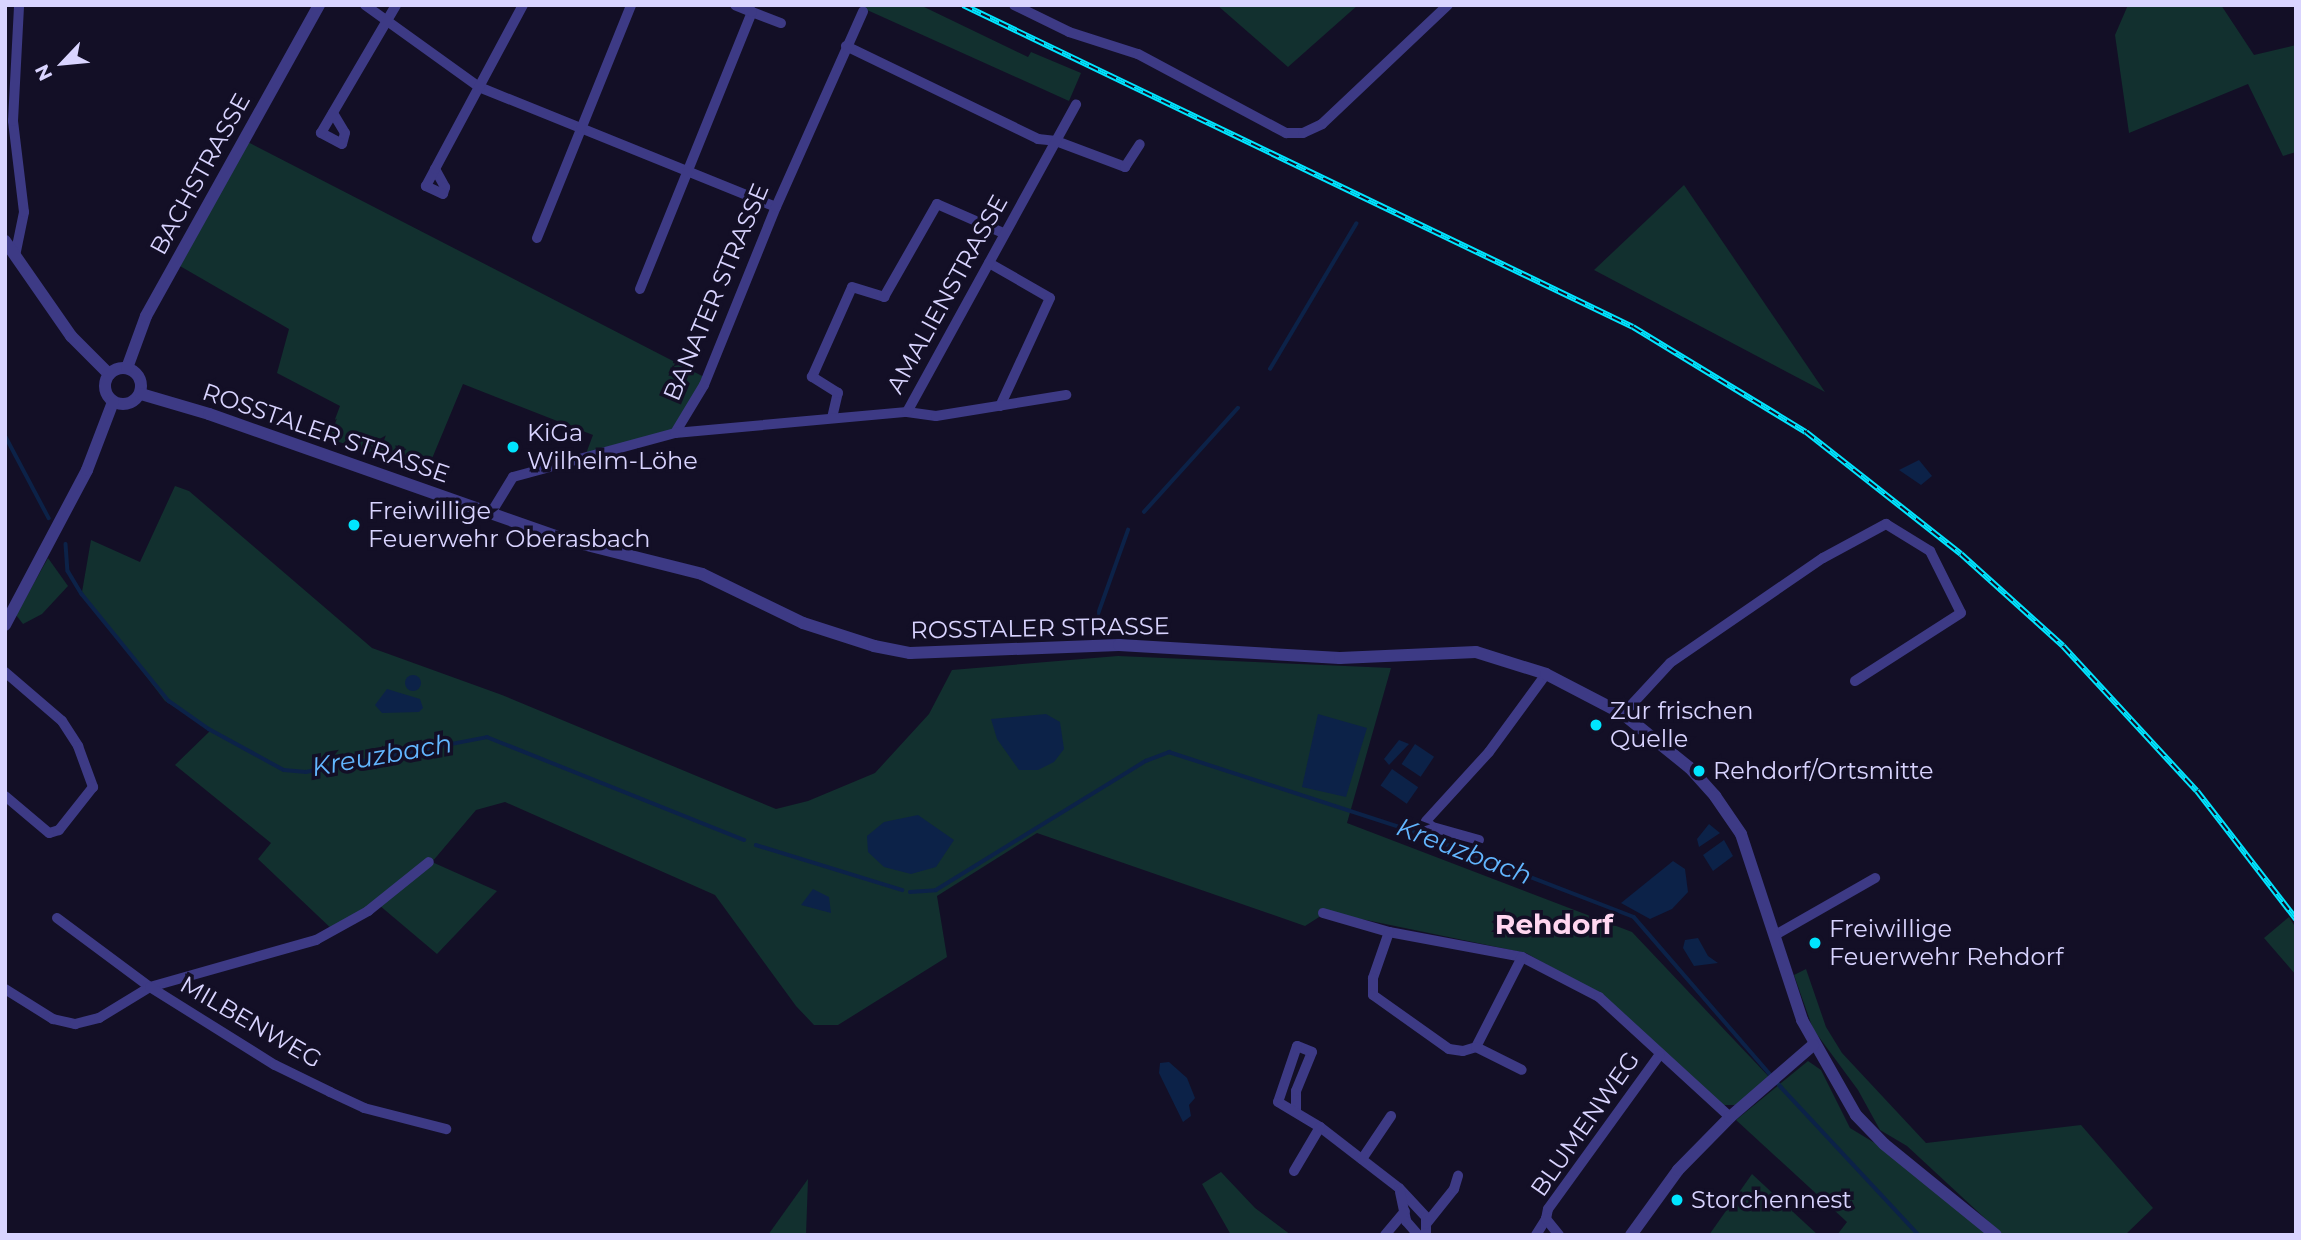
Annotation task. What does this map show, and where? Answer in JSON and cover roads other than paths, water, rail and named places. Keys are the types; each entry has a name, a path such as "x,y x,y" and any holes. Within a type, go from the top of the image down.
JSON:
{"street":[{"path":"15,256 24,212 14,161 13,121 19,5"},
{"name":"BACHSTRASSE","path":"127,368 146,316 319,5"},
{"path":"365,5 386,24 479,87 583,126 776,207"},
{"path":"333,114 396,5"},
{"path":"435,169 523,5"},
{"path":"537,238 631,5"},
{"path":"735,5 781,23"},
{"path":"1014,5 1069,32 1138,54 1286,133 1303,133 1322,124 1448,5"},
{"path":"640,289 686,168 752,12"},
{"name":"BANATER STRASSE","path":"491,513 513,477 675,433 705,385 776,207 863,12"},
{"path":"846,46 1038,139 1056,141 1125,167 1140,144"},
{"name":"AMALIENSTRASSE","path":"675,433 907,412 1076,104"},
{"path":"832,418 838,393 813,377 852,287 884,297 937,204 1003,233"},
{"path":"5,241 71,336 109,374"},
{"path":"989,264 1050,298 1000,406"},
{"path":"5,625 87,470 113,402 105,383 109,374 127,368 139,376 141,394 123,405 113,402"},
{"name":"ROSSTALER STRASSE","path":"141,394 209,414 567,540 702,574 803,623 910,653 1119,645 1340,658 1476,652 1546,674 1623,714 1690,768 1728,815 1741,834 1813,1045 1869,1130 1996,1235"},
{"path":"907,412 936,416 1066,395"},
{"path":"1623,714 1670,663 1824,558 1886,524 1930,551 1961,613 1855,681"},
{"path":"5,672 62,721 78,746 93,787 59,830 49,833 5,796"},
{"path":"1479,840 1432,827 1426,821 1489,752 1546,674"},
{"path":"57,918 150,987 316,940 368,911 429,862"},
{"path":"1777,934 1875,878"},
{"path":"1323,914 1389,932 1522,957 1599,997 1730,1117"},
{"path":"1389,932 1373,978 1373,995 1449,1049 1463,1051 1476,1046 1522,957"},
{"name":"MILBENWEG","path":"5,989 53,1019 75,1024 99,1018 150,987 275,1065 319,1087 364,1108 446,1129"},
{"path":"1631,1235 1678,1170 1730,1117 1778,1079 1813,1045"},
{"path":"1476,1046 1522,1070"},
{"path":"1296,1111 1296,1091 1312,1052 1304,1047 1294,1051 1278,1102 1320,1127 1399,1188 1426,1217 1426,1230"},
{"name":"BLUMENWEG","path":"1536,1235 1546,1219 1548,1209 1599,1133 1660,1054"},
{"path":"1362,1159 1391,1116"},
{"path":"1294,1171 1320,1127"},
{"path":"1426,1230 1454,1189 1458,1176"},
{"path":"1399,1188 1405,1211 1418,1235"},
{"path":"1385,1235 1405,1211"},
{"name":"BLUMENWEG","path":"1546,1219 1559,1235"}],"water":[{"path":"1919,460 1932,476 1921,485 1899,470"},
{"path":"410,675 416,675 421,683 419,689 410,691 405,686 405,680"},
{"path":"387,689 420,699 423,708 419,712 382,713 375,705"},
{"path":"1046,714 1060,722 1064,749 1054,762 1038,770 1019,770 997,739 991,719"},
{"path":"1318,714 1367,728 1346,797 1302,787"},
{"path":"1399,740 1409,744 1389,765 1384,759"},
{"path":"1415,744 1434,757 1421,777 1402,764"},
{"path":"1392,769 1418,787 1407,804 1381,785"},
{"path":"918,815 954,840 936,867 911,874 884,867 868,852 867,836 884,822"},
{"path":"1709,824 1720,833 1699,847 1697,839"},
{"path":"1724,840 1733,856 1713,871 1703,855"},
{"path":"1673,861 1685,869 1688,892 1672,909 1650,919 1621,903"},
{"path":"813,889 829,897 831,913 801,905"},
{"path":"1698,938 1708,956 1718,963 1694,966 1683,948 1685,940"},
{"path":"1169,1062 1187,1078 1195,1098 1189,1105 1191,1116 1183,1122 1159,1073 1160,1063"}],"waterway":[{"path":"1270,369 1356,224"},
{"path":"1144,512 1238,408"},
{"name":"Kreuzbach","path":"5,435 49,518"},
{"path":"1093,628 1128,530"},
{"name":"Kreuzbach","path":"66,544 68,571 82,594 169,701 209,729 284,770 306,772 487,737 744,840"},
{"name":"Kreuzbach","path":"910,892 936,890 1146,761 1169,752 1406,829 1634,917 1781,1087 1919,1235"},
{"name":"Kreuzbach","path":"756,845 902,890"}],"railway":[{"path":"963,5 1633,327 1806,432 1961,554 2063,646 2197,791 2296,919"}],"place":[{"name":"KiGa Wilhelm-Löhe","path":"513,447"},
{"name":"Freiwillige Feuerwehr Oberasbach","path":"354,525"},
{"name":"Zur frischen Quelle","path":"1596,725"},
{"name":"Rehdorf/Ortsmitte","path":"1699,771"},
{"name":"Freiwillige Feuerwehr Rehdorf","path":"1815,943"},
{"name":"Storchennest","path":"1677,1200"}],"district":[{"name":"Rehdorf","path":"1554,924"}]}
